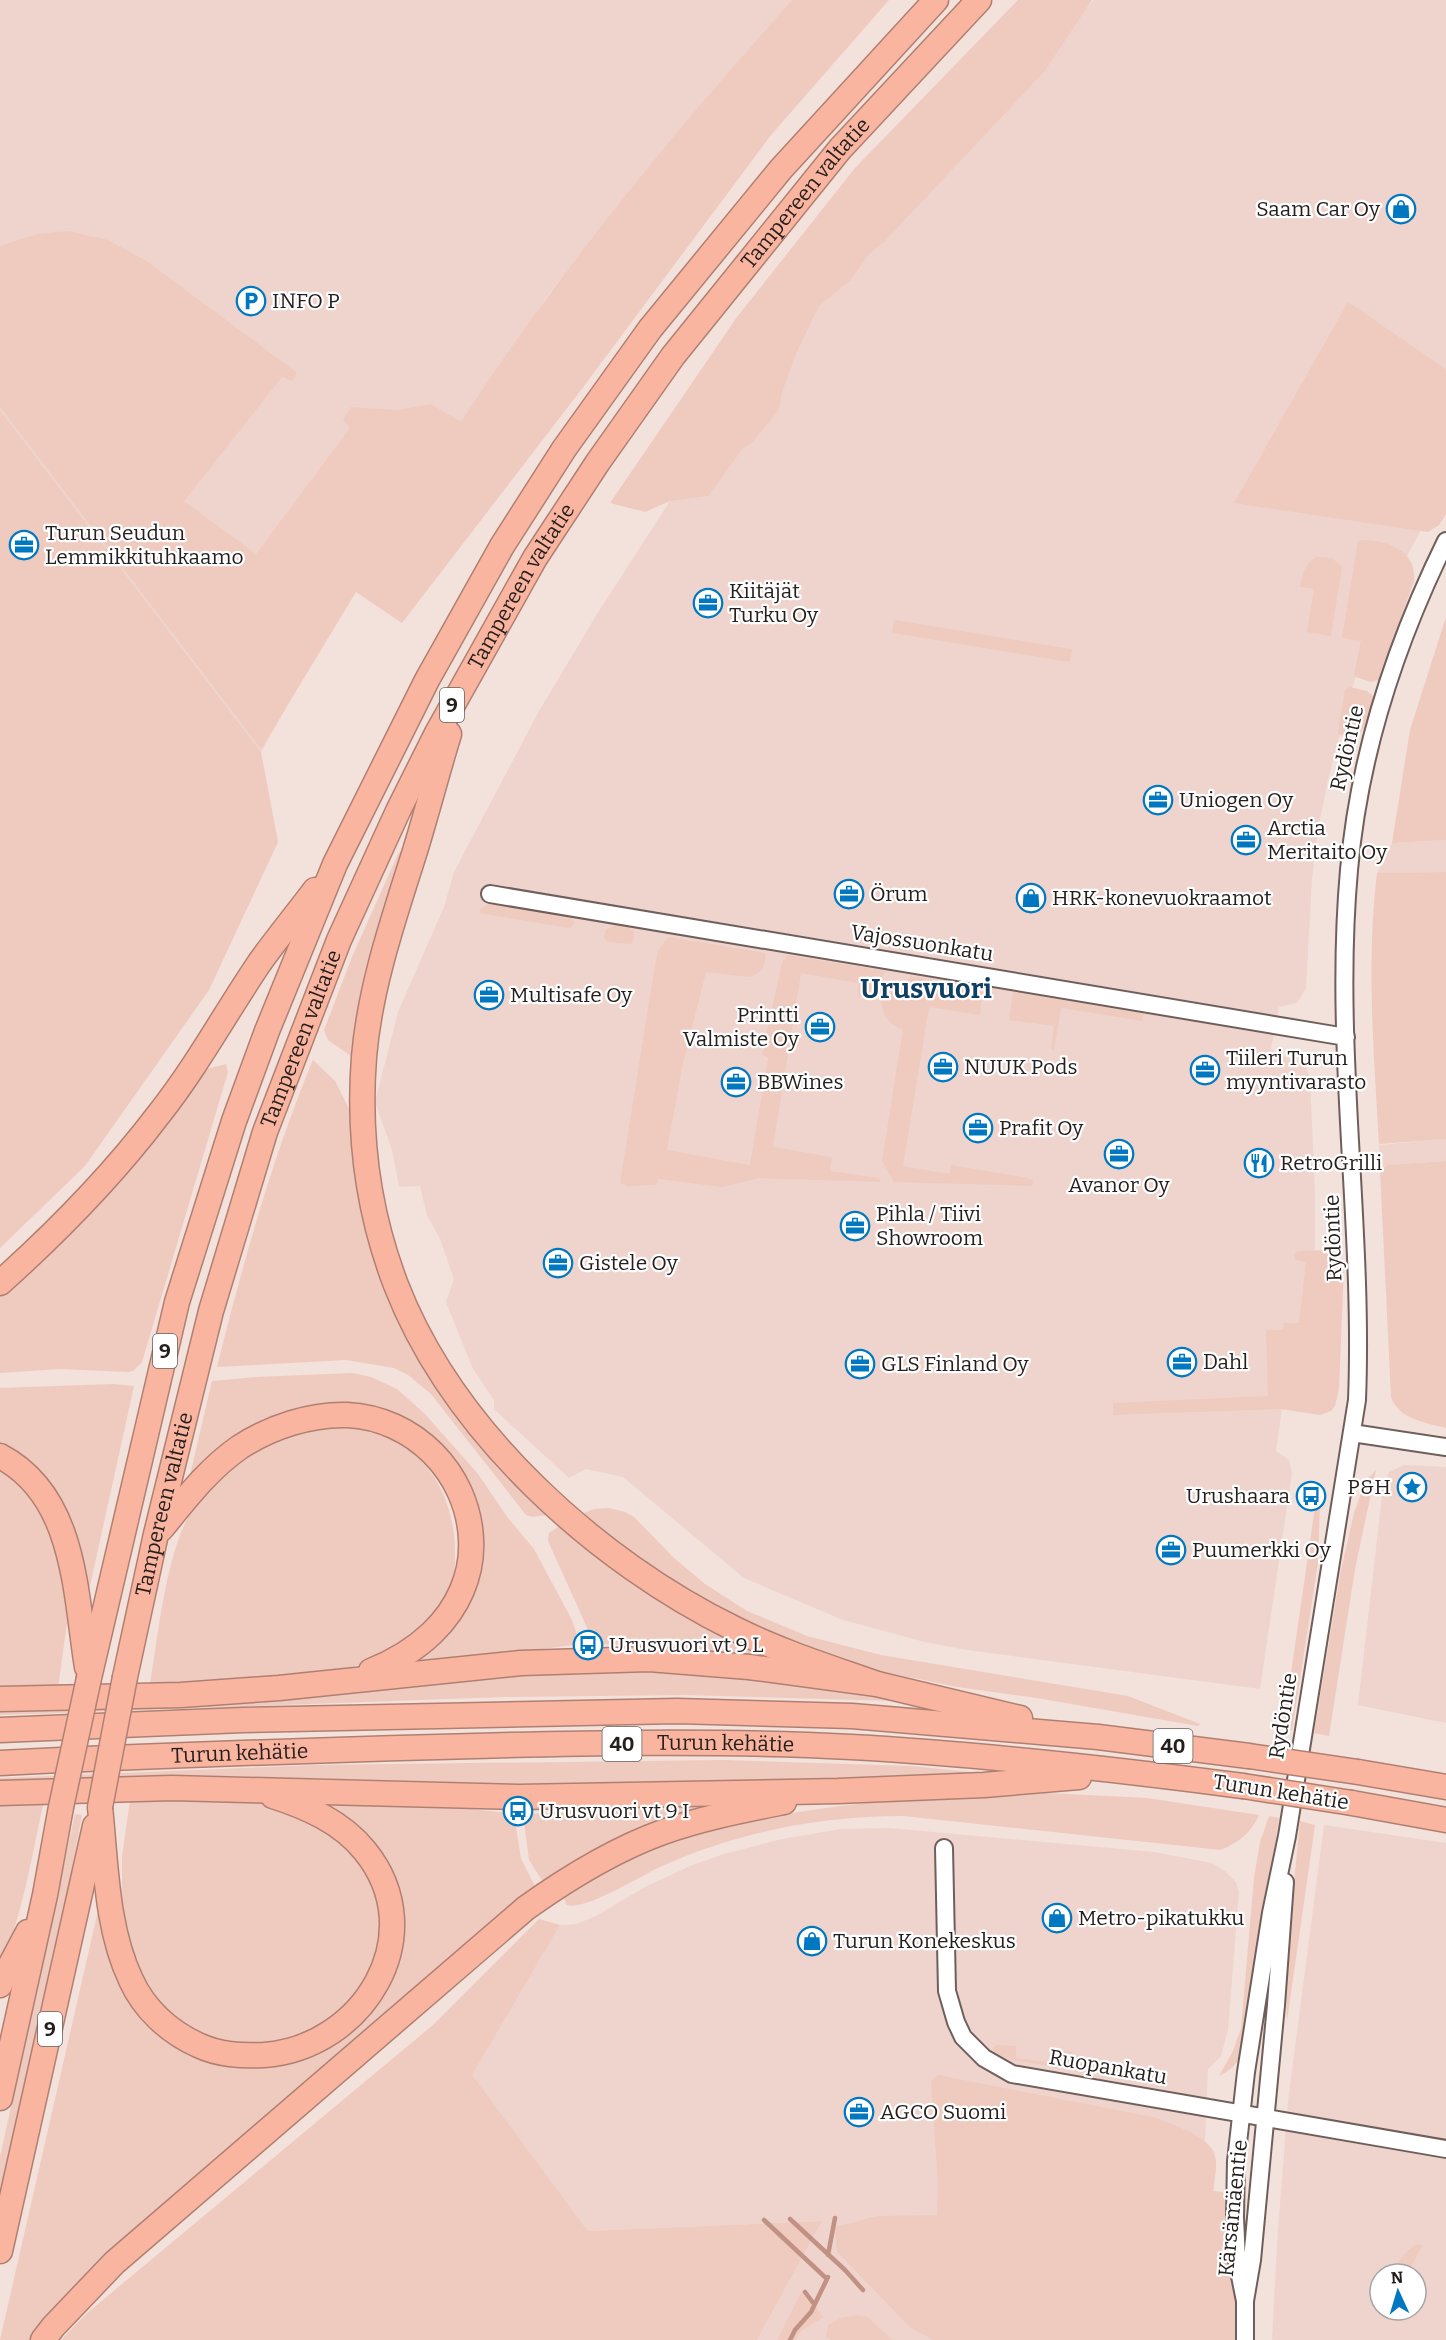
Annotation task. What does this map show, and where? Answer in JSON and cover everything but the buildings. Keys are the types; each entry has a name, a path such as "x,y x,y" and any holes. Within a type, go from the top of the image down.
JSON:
{"highway":[{"name":"Tampereen valtatie","path":"0,2098 45,1895 61,1807 89,1678 177,1302 234,1121 267,1031 335,864 427,680 502,546 564,449 650,328 781,169 936,0"},
{"name":"Tampereen valtatie","path":"0,2252 100,1807 156,1534 211,1311 265,1132 339,940 398,811 464,683 535,558 598,462 673,356 840,149 979,0"},
{"path":"464,683 382,959 364,1055 363,1138 375,1215 396,1285 413,1322 459,1399 532,1483 606,1550 649,1579 735,1629 785,1652 877,1684 1098,1737"},
{"path":"0,1283 46,1241 101,1185 160,1114 207,1047 260,963 335,864"},
{"path":"156,1534 215,1467 240,1447 279,1427 317,1418 349,1415 402,1430 422,1444 445,1466 466,1505 472,1547 468,1575 448,1616 419,1644 398,1659 346,1680"},
{"path":"0,1456 16,1465 40,1488 57,1517 71,1565 89,1678"},
{"path":"0,1699 181,1695 279,1688 521,1663 649,1659 749,1667 877,1684"},
{"name":"Turun kehätie","path":"0,1730 243,1720 676,1711 852,1716 1098,1737 1249,1756 1446,1788"},
{"name":"Turun kehätie","path":"0,1762 240,1752 680,1743 850,1747 1141,1772 1352,1803 1446,1820"},
{"path":"0,1793 172,1788 519,1797 837,1791 984,1785 1141,1772"},
{"path":"100,1807 111,1907 119,1948 132,1983 146,2004 165,2025 204,2048 230,2055 273,2054 298,2050 317,2040 344,2023 364,2004 383,1972 390,1946 392,1922 388,1898 379,1872 353,1838 326,1818 285,1800 254,1790"},
{"path":"43,2340 53,2326 114,2263 526,1908 559,1884 625,1848 663,1832 740,1811 837,1791"},
{"path":"0,1985 45,1895"}],"street":[{"name":"Rydöntie","path":"1241,2114 1269,1924 1287,1836 1357,1400 1359,1339 1346,1037 1345,952 1349,870 1364,766 1390,672 1446,541"},
{"name":"Vajossuonkatu","path":"490,894 1346,1037"},
{"path":"1352,1433 1446,1448"},
{"name":"Rydöntie","path":"1265,2119 1284,1916 1287,1836"},
{"name":"Ruopankatu","path":"944,1848 947,1991 963,2037 984,2058 1012,2073 1446,2149"},
{"name":"Kärsämäentie","path":"1241,2114 1236,2161 1235,2217 1237,2261 1245,2301"},
{"name":"Kärsämäentie","path":"1245,2340 1245,2301 1252,2260 1265,2119"}],"shaded area":[{"path":"0,0 792,0 636,183 548,295 353,590 261,752 0,410"},
{"path":"792,0 889,0 771,135 581,390 402,623 356,592 261,749 0,407 0,246 37,234 68,231 108,240 148,262 296,372 292,381 282,377 184,501 256,554 350,428 343,420 351,407 398,410 431,404 461,422 537,311 618,205"},
{"path":"1018,0 1092,0 1044,72 884,242 869,254 851,280 819,306 798,349 782,392 779,410 752,443 744,447 708,496 670,501 645,512 610,503 737,317 855,168"},
{"path":"1094,0 1446,0 1446,483 1399,571 1365,650 1352,688 1318,829 1312,879 1306,988 1297,1003 1279,1007 1271,1049 1306,1067 1310,1080 1315,1251 1282,1409 1276,1451 1289,1460 1292,1473 1260,1689 967,1650 925,1642 843,1620 744,1578 623,1477 586,1469 569,1478 494,1409 494,1400 473,1369 446,1302 454,1279 440,1239 427,1215 420,1186 399,1187 392,1150 375,1102 398,1012 444,907 454,872 538,713 597,614 670,501 806,317 1038,56"},
{"path":"1348,302 1446,369 1446,514 1439,525 1428,532 1234,503"},
{"path":"0,410 261,752 278,842 209,990 85,1166 0,1248"},
{"path":"1358,541 1384,543 1400,550 1411,562 1414,571 1414,581 1379,680 1371,682 1356,677 1354,674 1361,641 1342,638"},
{"path":"1318,557 1332,558 1342,567 1331,636 1307,632 1314,589 1300,587 1307,565"},
{"path":"1446,617 1446,840 1392,843 1410,730"},
{"path":"894,620 1072,649 1070,662 892,633"},
{"path":"1350,687 1367,691 1374,697 1365,727 1356,737 1339,735 1338,732 1345,690"},
{"path":"1446,840 1446,872 1377,873 1392,843"},
{"path":"407,844 354,1058 328,1040 324,1030 352,957 398,854"},
{"path":"1446,872 1446,1139 1379,1144 1371,975 1377,873"},
{"path":"488,904 504,904 567,915 575,922 570,928 479,913 480,909"},
{"path":"617,924 627,926 634,932 631,944 608,942 604,938 606,930"},
{"path":"668,937 765,953 762,968 753,976 706,972 683,1063 667,1150 750,1165 768,1058 762,1054 782,963 787,955 886,971 875,986 860,997 859,983 801,973 773,1147 832,1157 830,1171 879,1178 881,1182 758,1178 722,1187 658,1179 656,1185 628,1186 620,1183 655,965 658,951"},
{"path":"911,976 983,988 980,1015 929,1007 903,1166 950,1174 951,1165 1024,1177 1033,1180 1032,1186 894,1182 882,1161 903,1029 888,1019 881,1002"},
{"path":"1013,992 1144,1014 1142,1021 1061,1008 1054,1050 1051,1049 1054,1026 1009,1020"},
{"path":"313,1060 335,1081 349,1109 389,1290 551,1514 533,1517 526,1515 431,1394 408,1375 394,1368 346,1360 217,1367 259,1211 284,1135"},
{"path":"226,1064 228,1072 142,1362 129,1372 60,1369 0,1373 0,1293 203,1070"},
{"path":"1446,1139 1446,1161 1388,1165 1380,1170 1379,1145"},
{"path":"1446,1161 1446,1428 1406,1415 1391,1397 1380,1170 1388,1165"},
{"path":"1329,1250 1342,1261 1344,1267 1339,1389 1335,1406 1331,1411 1320,1415 1281,1409 1113,1415 1113,1403 1268,1396 1266,1330 1283,1330 1284,1323 1299,1323 1306,1262 1295,1260 1294,1254 1298,1251"},
{"path":"352,1373 371,1377 397,1389 425,1414 478,1474 508,1518 534,1549 572,1620 580,1644 399,1668 468,1599 458,1466 438,1443 405,1423 365,1408 201,1467 190,1475 212,1381"},
{"path":"113,1384 134,1386 86,1604 55,1492 32,1464 0,1443 0,1388"},
{"path":"335,1427 384,1436 404,1447 421,1461 435,1478 452,1522 455,1567 450,1591 435,1614 402,1643 384,1654 336,1671 301,1676 150,1684 160,1619 175,1549 191,1512 206,1491 249,1455 272,1443 296,1434"},
{"path":"0,1465 36,1496 62,1566 67,1623 58,1688 0,1689"},
{"path":"1404,1465 1446,1467 1446,1723 1358,1705 1383,1487 1389,1472"},
{"path":"1376,1470 1355,1569 1329,1736 1314,1733 1341,1570 1354,1513 1365,1482"},
{"path":"1316,1500 1320,1501 1318,1563 1292,1730 1283,1729"},
{"path":"609,1508 634,1517 674,1558 705,1584 747,1611 807,1636 881,1655 1128,1696 1200,1724 1198,1726 1037,1698 957,1687 880,1671 797,1643 742,1621 656,1573 579,1515 594,1509"},
{"path":"561,1525 785,1660 639,1645 597,1644 590,1634 548,1541 549,1533"},
{"path":"686,1670 857,1690 896,1701 687,1695 505,1697 0,1715 0,1709 197,1706 503,1673"},
{"path":"723,1760 911,1766 981,1773 980,1775 567,1787 315,1782 218,1777 0,1784 0,1778 315,1765"},
{"path":"1027,1792 1147,1798 1259,1815 1244,1836 1221,1850 903,1816 841,1819 780,1828 720,1844 662,1866 587,1903 567,1905 563,1897 588,1878 617,1863 681,1839 724,1827 809,1810 852,1805"},
{"path":"308,1797 448,1806 514,1814 521,1859 537,1890 32,2340 0,2340 100,1902 108,1955 131,2006 153,2031 173,2046 195,2057 245,2068 270,2067 294,2062 317,2054 334,2043 370,2011 383,1995 390,1977 401,1917 400,1894 395,1875 386,1858 359,1828 325,1805"},
{"path":"130,1800 260,1801 285,1808 344,1842 370,1876 379,1906 381,1939 363,1988 336,2016 306,2035 265,2047 223,2045 187,2030 158,2002 143,1980 134,1960 125,1920 122,1892 122,1857"},
{"path":"748,1803 545,1885 529,1860 523,1814 552,1813 586,1807"},
{"path":"0,1805 43,1805 25,1888 0,1969"},
{"path":"75,1814 82,1815 58,1942 0,2211 0,2157"},
{"path":"1269,1816 1279,1818 1248,2030 1237,2062 1219,2076 1233,2051 1241,2028 1254,1878 1260,1842"},
{"path":"1300,1821 1315,1825 1287,2021 1285,1976"},
{"path":"1324,1825 1446,1843 1446,2340 1272,2340 1288,2101"},
{"path":"889,1828 1154,1852 1212,1863 1236,1882 1239,1892 1228,2030 1221,2056 1208,2069 1205,2141 1214,2151 1216,2164 1209,2246 1208,2340 757,2340 822,2221 588,2231 471,2075 560,1925 576,1924 594,1917 645,1887 690,1866 724,1854 782,1839 841,1829"},
{"path":"539,1919 560,1925 472,2075 588,2231 822,2221 757,2340 61,2340 86,2314 433,2025"},
{"path":"997,2045 1016,2046 1016,2058 1057,2063 1058,2051 1072,2052 1069,2069 1011,2060 994,2052 993,2048"},
{"path":"938,2075 1153,2117 1179,2127 1206,2143 1212,2150 1216,2161 1213,2191 1223,2192 1230,2231 1236,2303 1236,2340 933,2340 910,2327 837,2252 835,2227 877,2216 937,2215 938,2185 931,2081"},
{"path":"1417,2244 1423,2245 1414,2262 1398,2262 1405,2253"},
{"path":"802,2291 824,2317 801,2331 796,2340 777,2340"},
{"path":"856,2315 867,2317 893,2340 831,2340 826,2337 828,2325 841,2318"}],"waterway":[{"path":"828,2255 835,2218"},
{"path":"790,2219 863,2290"},
{"path":"764,2220 827,2279"},
{"path":"790,2340 795,2330 811,2312 828,2277"},
{"path":"805,2292 814,2304"}],"place":[{"name":"Saam Car Oy","path":"1401,209"},
{"name":"INFO P","path":"251,301"},
{"name":"Turun Seudun Lemmikkituhkaamo","path":"24,545"},
{"name":"Kiitäjät Turku Oy","path":"708,603"},
{"name":"Uniogen Oy","path":"1158,800"},
{"name":"Arctia Meritaito Oy","path":"1246,840"},
{"name":"Örum","path":"849,894"},
{"name":"HRK-konevuokraamot","path":"1031,898"},
{"name":"Multisafe Oy","path":"489,995"},
{"name":"Printti Valmiste Oy","path":"820,1027"},
{"name":"NUUK Pods","path":"943,1067"},
{"name":"Tiileri Turun myyntivarasto","path":"1205,1070"},
{"name":"BBWines","path":"736,1082"},
{"name":"Prafit Oy","path":"978,1128"},
{"name":"Avanor Oy","path":"1119,1154"},
{"name":"RetroGrilli","path":"1259,1163"},
{"name":"Pihla / Tiivi Showroom","path":"855,1226"},
{"name":"Gistele Oy","path":"558,1263"},
{"name":"Dahl","path":"1182,1362"},
{"name":"GLS Finland Oy","path":"860,1364"},
{"name":"P&H","path":"1412,1487"},
{"name":"Urushaara","path":"1311,1496"},
{"name":"Puumerkki Oy","path":"1171,1550"},
{"name":"Urusvuori vt 9 L","path":"588,1645"},
{"name":"Urusvuori vt 9 I","path":"518,1811"},
{"name":"Metro-pikatukku","path":"1057,1918"},
{"name":"Turun Konekeskus","path":"812,1941"},
{"name":"AGCO Suomi","path":"859,2112"}],"district":[{"name":"Urusvuori","path":"926,989"}]}
